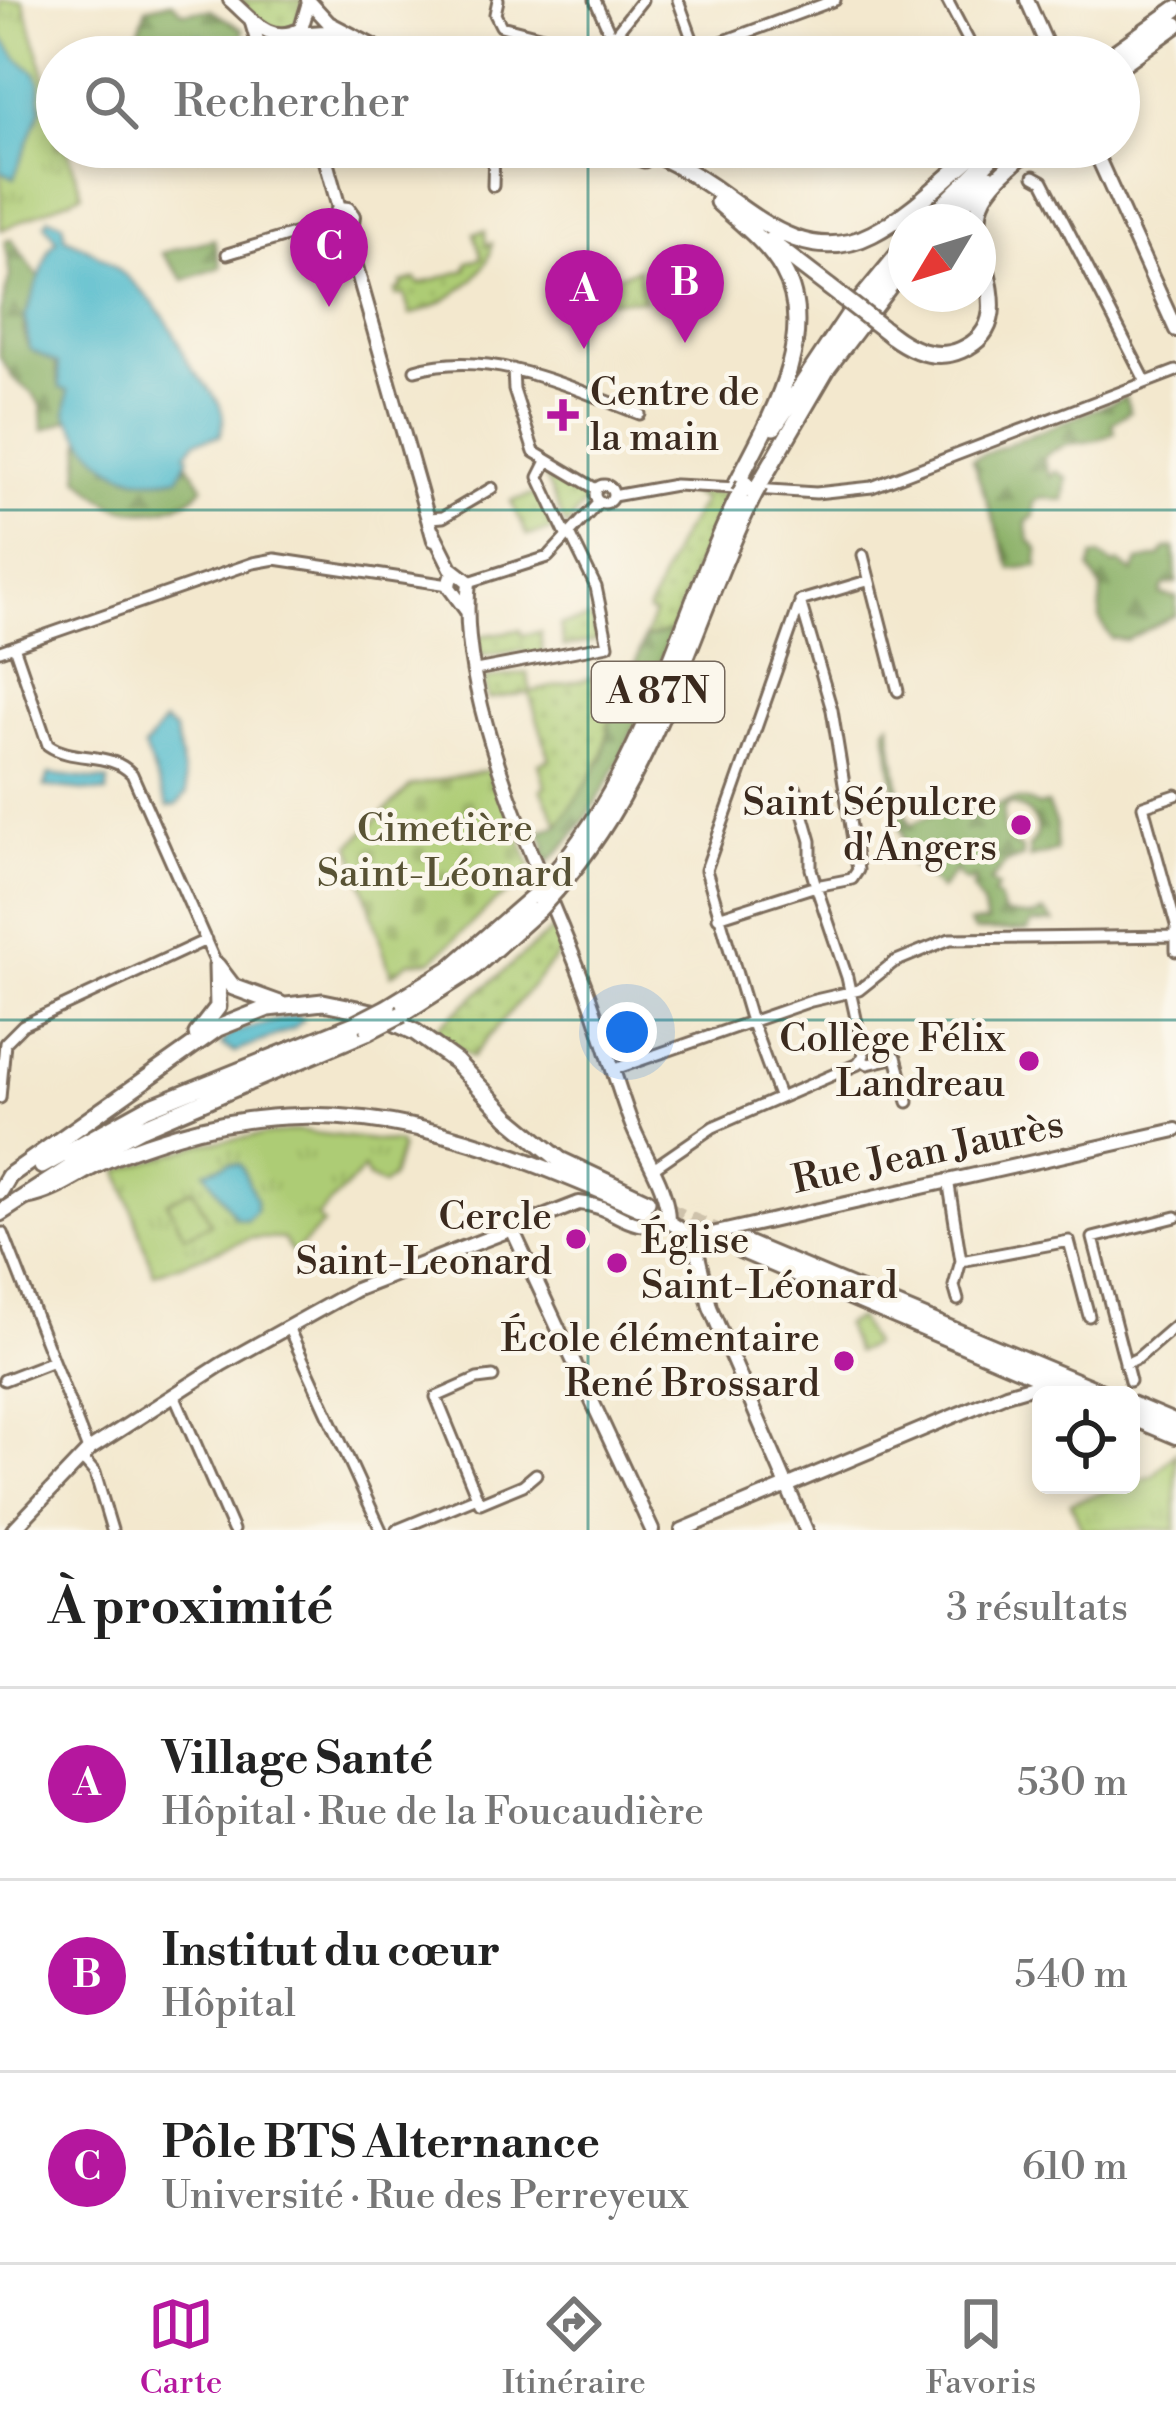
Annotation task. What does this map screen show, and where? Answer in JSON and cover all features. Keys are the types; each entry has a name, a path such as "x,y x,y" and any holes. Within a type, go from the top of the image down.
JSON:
{"highway":[{"path":"1137,36 1176,9"},
{"path":"1140,53 1173,27"},
{"path":"666,168 831,285"},
{"path":"667,168 719,197 914,349 941,355 965,349 982,333 992,299 979,208 1010,168"},
{"path":"680,168 779,233 805,243 830,245 876,232 957,168"},
{"path":"944,204 980,168"},
{"path":"963,204 1000,168"},
{"path":"718,202 778,262 793,305 793,343 783,386 745,489"},
{"name":"A 87N","path":"0,1213 85,1158 160,1119 395,1011 536,903 598,839 637,773 722,562 745,489 774,427 817,360 888,267"},
{"name":"A 87N","path":"554,884 622,774 685,620 709,542 838,352 888,287"},
{"path":"792,424 888,302"},
{"path":"892,333 932,344 959,341 974,329 981,312"},
{"path":"217,966 233,987 283,1005"},
{"path":"183,1053 218,1007 217,966"},
{"path":"0,1191 9,1176 218,1028 283,1005 347,1005 415,1031 455,1061 509,1118 560,1160 645,1205"},
{"name":"A 87N","path":"0,1191 148,1108 362,1028"}],"main road":[{"path":"22,1198 48,1193 101,1162 172,1137 244,1119 298,1114 390,1120 435,1130 505,1151 645,1205"},
{"path":"1057,1385 742,1246 1087,1386"},
{"path":"1140,1408 1176,1424"},
{"path":"1140,1421 1176,1436"}],"street":[{"path":"230,0 264,31 334,36"},
{"path":"498,0 495,18 504,28 532,36"},
{"path":"595,0 611,36"},
{"path":"614,36 642,0"},
{"path":"678,0 693,36"},
{"path":"742,36 835,0"},
{"path":"946,0 966,36"},
{"path":"1027,0 1043,36"},
{"path":"288,35 307,22 309,1"},
{"path":"309,1 329,23 354,36"},
{"path":"249,17 256,36"},
{"path":"327,168 431,525 467,613 486,731 630,1121 666,1198 668,1221"},
{"path":"494,168 494,186"},
{"path":"1103,168 1176,330"},
{"path":"1034,176 1042,181 1146,382"},
{"path":"227,254 339,219"},
{"path":"415,370 447,363 513,369 640,414"},
{"path":"513,369 534,452 596,489 599,502"},
{"path":"599,502 685,485 812,493 872,487 1176,371"},
{"path":"476,670 608,645 596,586 539,477 547,461"},
{"path":"596,489 608,485 613,496"},
{"path":"431,525 492,488"},
{"path":"0,652 253,563 275,560 458,585 542,560 599,502"},
{"path":"863,555 898,692"},
{"path":"800,601 867,581"},
{"path":"718,917 852,879 858,870 832,710 800,601"},
{"path":"779,1096 718,917 707,862 800,601"},
{"path":"14,646 48,745 60,752 112,760 132,774 217,966"},
{"path":"796,789 812,841 811,869 850,994 864,1050 862,1060"},
{"path":"1176,795 1143,806 1176,952"},
{"path":"614,1069 811,1001 850,994 894,962 950,939 1176,936"},
{"path":"0,1098 4,1043 22,1025 206,940"},
{"path":"862,1060 868,1064 896,1058 908,1102"},
{"path":"652,1169 713,1127 862,1060"},
{"name":"Rue Jean Jaurès","path":"694,1238 1176,1130"},
{"path":"947,1179 961,1261 954,1286 958,1300"},
{"path":"14,1530 85,1454 174,1394 288,1327 355,1290 583,1202 644,1228 668,1221 694,1238 710,1307 806,1530"},
{"path":"1130,1381 1093,1238 1176,1217"},
{"path":"512,1229 652,1530"},
{"path":"3,1233 112,1530"},
{"path":"961,1261 1069,1241 1089,1316"},
{"path":"1125,1364 1176,1325"},
{"path":"288,1327 381,1530"},
{"path":"4,1380 53,1361"},
{"path":"1000,1361 1014,1379 1006,1394"},
{"path":"494,1377 477,1379 436,1397 477,1497 480,1503 524,1485 536,1474"},
{"path":"682,1530 1006,1394 1057,1385"},
{"path":"174,1394 233,1530"},
{"path":"397,1530 477,1497"}],"green space":[{"path":"0,0 23,0 36,44 36,168 74,168 82,194 1,230"},
{"path":"238,0 303,0 296,27 279,29 264,23"},
{"path":"172,2 183,12 211,10 243,30 242,36 137,36 146,8"},
{"path":"485,231 486,245 492,243 474,279 449,298 410,315 404,294 396,296 401,283 416,279 419,284 466,270 468,262 482,258 474,233"},
{"path":"11,239 40,279 27,313 25,339 34,352 55,361 60,388 68,391 69,420 43,430 42,407 0,357 0,313 10,276 5,242"},
{"path":"214,239 221,267 184,280 162,253"},
{"path":"638,268 644,300 602,300 600,283"},
{"path":"1125,397 1130,411 1112,423 1115,432 1063,446 1043,457 1050,477 1056,471 1067,478 1064,501 1043,497 1034,502 1034,516 1026,522 1029,540 1038,549 1038,566 1011,569 972,459"},
{"path":"82,436 121,473 144,479 175,478 188,463 203,487 165,509 114,506 79,478"},
{"path":"549,471 588,499 566,527 545,477"},
{"path":"539,493 556,529 527,536 511,501"},
{"path":"689,493 725,493 671,631 644,639 654,614 648,612 675,546 703,500"},
{"path":"1174,548 1176,583 1163,586 1160,595 1176,597 1176,615 1126,640 1111,638 1100,620 1101,588 1090,569 1093,556 1100,555 1114,565 1119,562 1133,573 1138,561"},
{"path":"593,618 598,640 564,647 560,625"},
{"path":"520,630 522,635 540,632 543,653 524,656 523,650 481,656 478,636"},
{"path":"671,631 621,757 586,818 544,866 541,855 546,847 540,831 559,825 603,758 611,716 603,675 634,668 644,639"},
{"path":"527,673 531,692 603,675 608,698 610,719 602,756 559,826 541,789 545,786 539,763 550,759 529,693 488,699 484,679"},
{"path":"890,723 901,802 911,825 949,810 968,810 984,817 986,808 1012,801 1047,804 1056,825 1056,851 1030,858 1037,826 1024,810 1010,804 1004,808 1005,833 1022,849 1023,857 1006,863 990,882 998,887 993,895 999,898 1004,914 1033,917 1044,912 1054,922 1031,924 1028,931 974,931 969,924 987,923 972,889 976,879 967,882 957,869 940,890 912,867 899,822 886,728"},
{"name":"Cimetière Saint-Léonard","path":"490,770 497,777 535,878 497,900 432,960 409,962 391,975 351,845 411,786"},
{"path":"555,928 564,948 472,1057 433,1031"},
{"path":"297,1131 399,1143 392,1177 383,1185 369,1178 364,1169 317,1217 323,1224 293,1254 283,1239 251,1238 154,1274 119,1171 205,1143"},
{"path":"193,1189 211,1223 185,1236 167,1202"},
{"path":"858,1318 872,1345 856,1352 844,1324"},
{"path":"1176,1452 1176,1530 1082,1530 1071,1503 1098,1494 1140,1494 1140,1480 1153,1476"}],"water":[{"path":"0,34 17,58 36,73 36,122 14,178 0,171"},
{"path":"49,218 63,223 65,238 97,254 143,292 220,406 220,436 196,441 179,477 142,479 99,458 66,414 68,391 60,388 58,364 29,349 25,317 57,240 45,224"},
{"path":"164,722 175,731 187,793 177,805 168,807 144,748"},
{"path":"49,774 108,781 107,793 45,787"},
{"path":"296,1015 303,1020 293,1029 235,1052 221,1045 231,1033"},
{"path":"240,1164 256,1199 256,1210 246,1220 235,1217 205,1171"}],"tunnel":[{"path":"647,1201 744,1242"},
{"path":"698,1232 740,1250"}],"place":[{"name":"Pôle BTS Alternance","path":"329,307"},
{"name":"Institut du cœur","path":"685,343"},
{"name":"Village Santé","path":"584,349"},
{"name":"Centre de la main","path":"563,415"},
{"name":"Saint Sépulcre d'Angers","path":"1021,825"},
{"name":"Collège Félix Landreau","path":"1029,1061"},
{"name":"Cercle Saint-Leonard","path":"576,1239"},
{"name":"Église Saint-Léonard","path":"617,1263"},
{"name":"École élémentaire René Brossard","path":"844,1361"}]}
